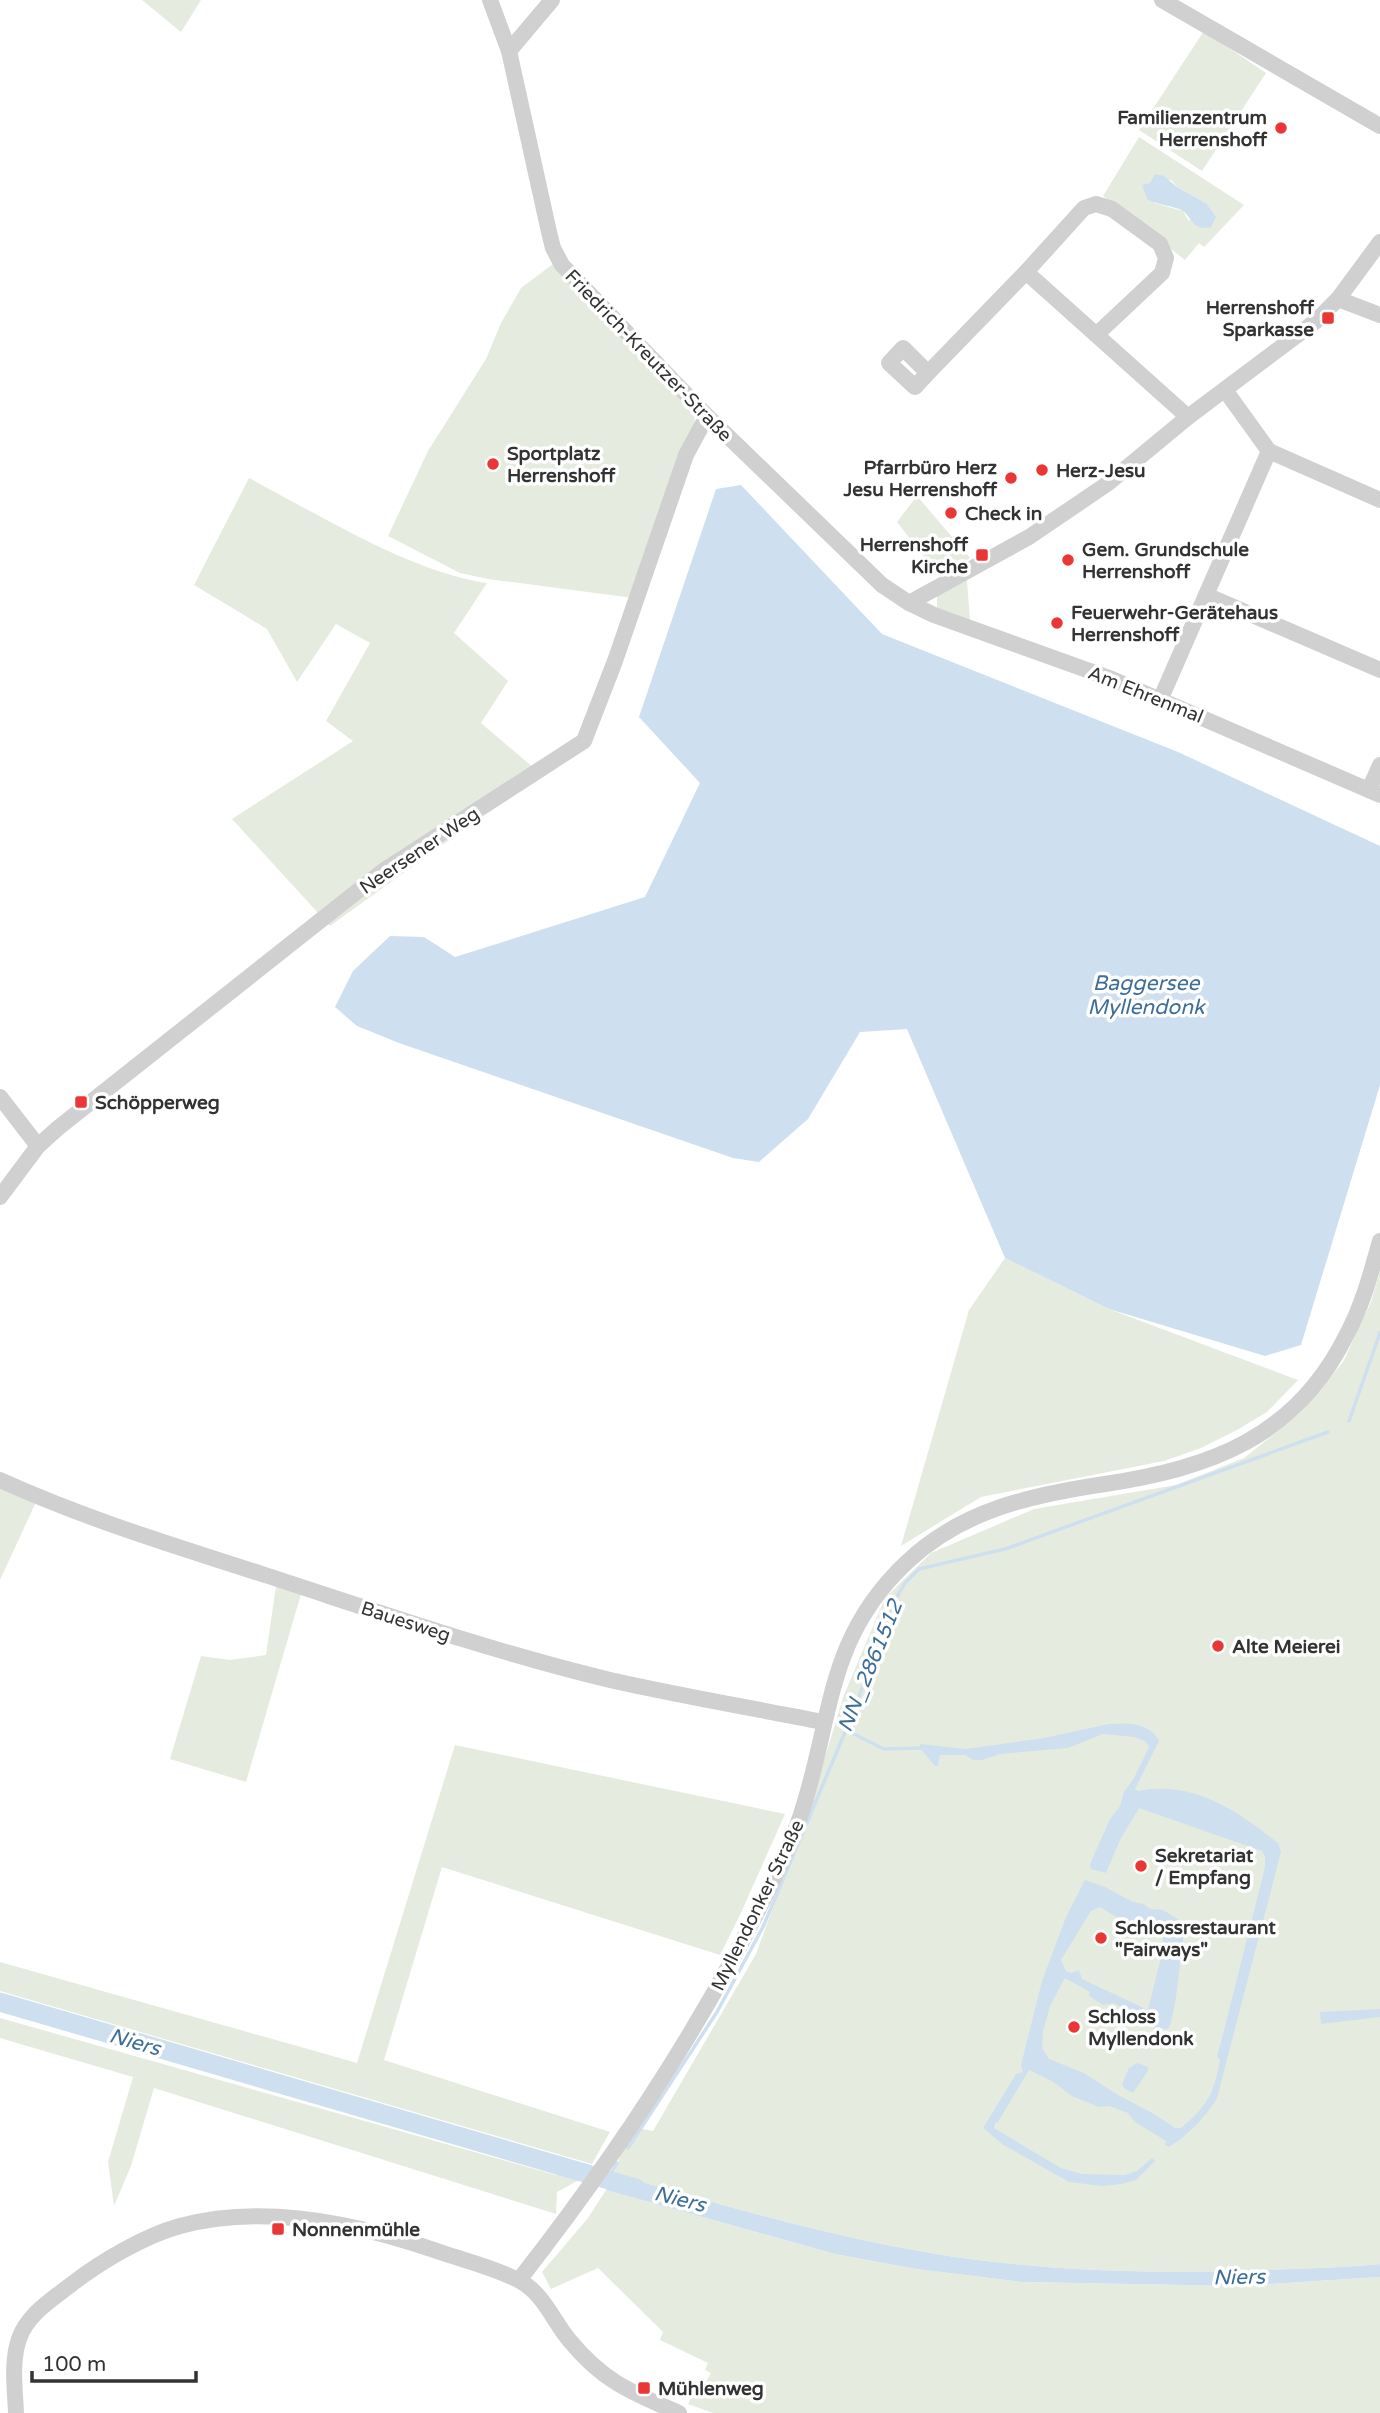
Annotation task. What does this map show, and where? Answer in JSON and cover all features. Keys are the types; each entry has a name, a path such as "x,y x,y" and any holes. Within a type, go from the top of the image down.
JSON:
{"street":[{"name":"Friedrich-Kreutzer-Straße","path":"490,0 509,51 549,232 557,257 582,288 707,416 882,585 909,603"},
{"path":"509,51 552,0"},
{"path":"1162,0 1380,126"},
{"path":"928,373 1082,211 1092,205 1107,206 1160,244 1166,258 1162,273 1096,335"},
{"path":"909,603 1055,520 1109,483 1188,417 1302,333 1339,299 1380,242"},
{"path":"1026,272 1188,417"},
{"path":"1339,299 1380,315"},
{"path":"1225,390 1269,451 1380,500"},
{"name":"Neersener Weg","path":"0,1197 38,1146 383,871 584,741 615,661 686,455 707,416"},
{"path":"1161,698 1269,451"},
{"path":"1206,595 1380,670"},
{"name":"Am Ehrenmal","path":"909,603 969,629 1073,664 1161,698 1374,793"},
{"path":"1374,793 1380,765"},
{"path":"0,1097 38,1146"},
{"name":"Myllendonker Straße","path":"519,2280 592,2185 691,2032 749,1929 802,1812 839,1666 862,1618 882,1589 904,1565 945,1533 978,1515 1025,1498 1158,1475 1207,1461 1247,1442 1288,1413 1316,1383 1346,1338 1361,1302 1380,1241"},
{"name":"Bauesweg","path":"0,1480 60,1507 111,1525 467,1641 609,1679 823,1722"},
{"path":"16,2413 7,2359 32,2317 85,2274 129,2247 180,2226 236,2217 306,2219 368,2230 424,2246 519,2280 538,2295 568,2339 593,2368 612,2382 679,2413"}],"shaded area":[{"path":"142,0 201,0 181,32"},
{"path":"1204,31 1266,73 1202,171 1139,130"},
{"path":"1139,137 1244,205 1204,247 1199,243 1185,260 1103,196","holes":["1171,180 1177,187 1206,203 1189,221 1183,211 1154,203 1150,183"]},
{"path":"553,264 694,411 695,424 633,598 460,573 388,536 428,451 486,359 501,323 521,288"},
{"path":"249,478 396,554 457,577 487,583 454,633 508,681 481,723 541,774 330,926 232,819 353,741 326,721 370,643 336,624 297,682 267,629 194,585"},
{"path":"917,496 970,558 958,565 954,561 942,568 944,573 939,576 897,522"},
{"path":"967,580 970,621 937,609 937,596"},
{"path":"1005,1258 1109,1309 1298,1380 1267,1412 1201,1448 1164,1461 981,1497 901,1546 969,1310"},
{"path":"1380,1271 1380,2264 1174,2272 1080,2269 985,2261 822,2231 614,2174 633,2127 653,2131 756,1954 809,1809 844,1695 885,1598 931,1553 1034,1509 1176,1485 1244,1458 1298,1415 1343,1362 1371,1302"},
{"path":"0,1486 36,1502 0,1580"},
{"path":"276,1586 301,1594 246,1782 170,1759 201,1656 230,1660 266,1655"},
{"path":"455,1745 785,1814 720,1955 442,1867 384,2060 610,2132 592,2164 0,1991 0,1962 357,2063"},
{"path":"0,2018 556,2175 569,2173 579,2180 557,2192 556,2214 154,2088 131,2166 114,2206 108,2162 133,2077 0,2038"},
{"path":"606,2190 835,2254 916,2269 1022,2282 1240,2286 1380,2277 1380,2413 713,2413 688,2404 699,2382 704,2385 711,2373 705,2370 708,2363 660,2340 663,2332 598,2268 551,2289 542,2272 588,2218"}],"water":[{"path":"1155,174 1164,176 1177,187 1206,203 1216,217 1211,227 1199,227 1183,211 1147,199 1142,185 1150,183"},
{"name":"Baggersee Myllendonk","path":"741,485 882,634 1178,752 1380,846 1380,1085 1301,1345 1265,1356 1109,1309 1005,1258 907,1029 860,1032 808,1119 759,1162 733,1158 399,1043 357,1026 335,1007 353,971 390,936 424,937 455,957 645,897 700,783 639,717 716,489"},
{"path":"1109,1724 1144,1727 1159,1741 1135,1789 1177,1790 1214,1801 1263,1831 1278,1843 1281,1852 1217,2098 1208,2112 1189,2131 1169,2147 1165,2145 1166,2141 1135,2122 1128,2113 1109,2106 1099,2107 1072,2096 1052,2081 1029,2070 995,2123 994,2128 1061,2168 1082,2174 1125,2175 1137,2171 1152,2158 1155,2161 1136,2180 1122,2184 1102,2186 1069,2182 1002,2144 983,2128 1016,2074 1023,2072 1021,2065 1042,1981 1066,1917 1085,1880 1133,1902 1144,1904 1150,1909 1163,1910 1181,1921 1184,1932 1176,1997 1168,2029 1157,2028 1114,2003 1103,2005 1089,1996 1090,1992 1065,1978 1050,2006 1042,2048 1049,2059 1084,2073 1175,2128 1181,2128 1203,2106 1215,2082 1220,2060 1217,2056 1265,1867 1265,1857 1262,1851 1139,1808 1120,1840 1106,1873 1091,1869 1090,1864 1110,1819 1120,1806 1124,1792 1149,1747 1145,1741 1134,1737 1103,1734 1068,1748 1000,1754 982,1760 973,1760 965,1755 940,1755 938,1766 935,1766 920,1748 920,1744 966,1749 1044,1738","holes":["1100,1907 1120,1919 1158,1930 1163,1935 1162,1953 1148,2010 1082,1979 1079,1970 1071,1973 1066,1971 1061,1960 1091,1911"]},
{"path":"1380,2009 1380,2017 1321,2024 1320,2012"},
{"path":"1137,2063 1148,2067 1148,2071 1133,2093 1122,2084 1129,2068"},
{"path":"614,2174 822,2231 985,2261 1080,2269 1174,2272 1380,2264 1380,2277 1240,2286 1022,2282 916,2269 835,2254 606,2190"}],"waterway":[{"name":"NN_2861512","path":"1349,1421 1380,1333"},
{"name":"NN_2861512","path":"628,2148 717,2012 763,1927 851,1718 895,1600 905,1583 919,1569 1005,1549 1328,1432"},
{"path":"846,1730 884,1749 920,1748"},
{"name":"Niers","path":"0,2002 636,2188"},
{"name":"NN_2861512","path":"607,2181 617,2163"}],"place":[{"name":"Familienzentrum Herrenshoff","path":"1281,128"},
{"name":"Herrenshoff Sparkasse","path":"1328,318"},
{"name":"Sportplatz Herrenshoff","path":"493,464"},
{"name":"Herz-Jesu","path":"1042,470"},
{"name":"Pfarrbüro Herz Jesu Herrenshoff","path":"1011,478"},
{"name":"Check in","path":"951,513"},
{"name":"Herrenshoff Kirche","path":"982,555"},
{"name":"Gem. Grundschule Herrenshoff","path":"1068,560"},
{"name":"Feuerwehr-Gerätehaus Herrenshoff","path":"1057,623"},
{"name":"Schöpperweg","path":"81,1102"},
{"name":"Alte Meierei","path":"1218,1646"},
{"name":"Sekretariat / Empfang","path":"1141,1866"},
{"name":"Schlossrestaurant \"Fairways\"","path":"1101,1938"},
{"name":"Schloss Myllendonk","path":"1074,2027"},
{"name":"Nonnenmühle","path":"278,2229"},
{"name":"Mühlenweg","path":"644,2388"}]}
